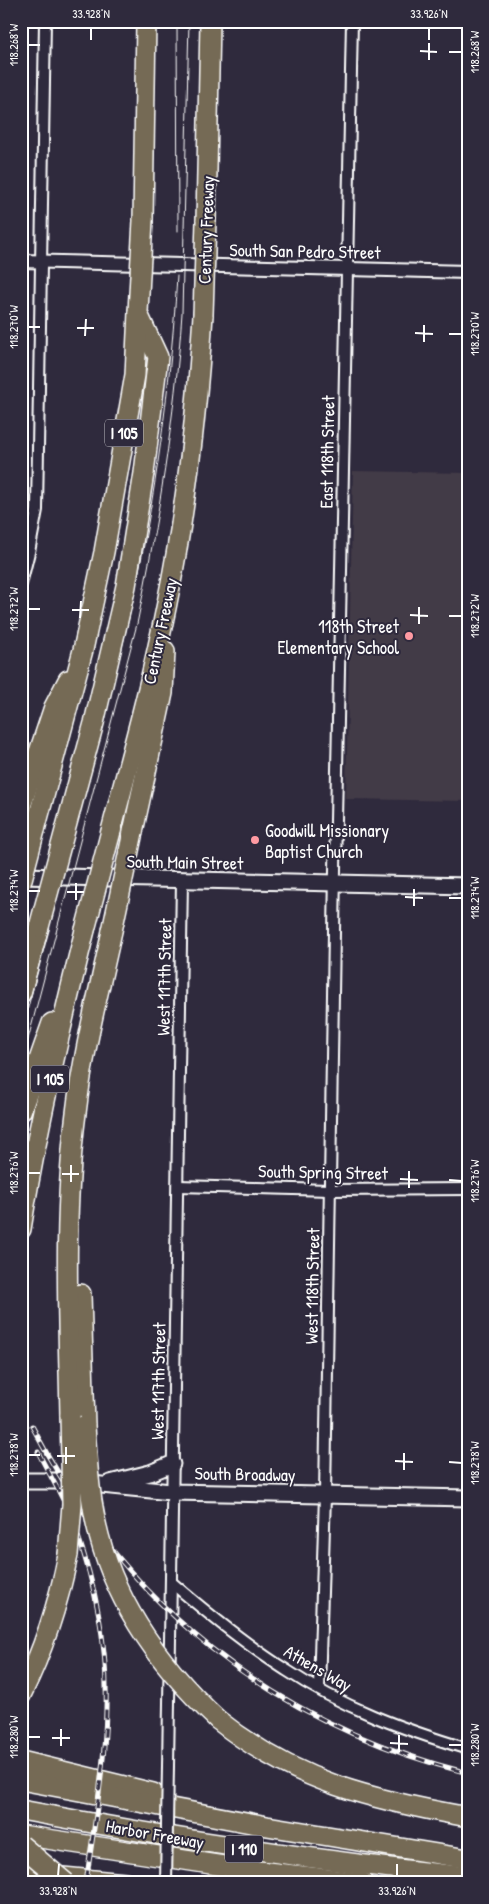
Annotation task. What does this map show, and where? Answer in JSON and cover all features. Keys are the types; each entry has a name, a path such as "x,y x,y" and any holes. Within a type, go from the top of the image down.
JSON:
{"highway":[{"name":"I 105","path":"21,883 83,650 104,552 135,375 142,220 146,21"},
{"name":"Century Freeway","path":"21,1229 46,1096 85,930 141,716 167,603 189,464 203,315 210,21"},
{"path":"21,994 94,723 126,586 144,473 158,357 138,312"},
{"path":"21,1695 42,1650 52,1622 68,1555 78,1420 80,1210 84,1111 94,1011 163,693 167,603"},
{"path":"21,806 54,706 83,650"},
{"path":"21,1111 85,930"},
{"path":"78,1420 96,1524 104,1553 119,1591 136,1623 155,1652 186,1689 218,1720 270,1756 313,1778 367,1795 468,1817"},
{"path":"21,1761 332,1835"},
{"path":"21,1780 267,1826 332,1835 468,1859"},
{"name":"Harbor Freeway","path":"21,1810 141,1832 268,1852 468,1877"},
{"path":"21,1835 250,1870 363,1883"},
{"path":"21,1845 66,1883"},
{"path":"21,1872 125,1883"}],"main road":[{"name":"South Main Street","path":"21,876 468,886"},
{"path":"102,1485 150,1473 172,1464"},
{"name":"South Broadway","path":"21,1480 62,1481 172,1492 468,1498"}],"street":[{"path":"21,584 30,552 37,510 44,21"},
{"name":"East 118th Street","path":"335,884 352,21"},
{"name":"South San Pedro Street","path":"21,261 468,272"},
{"name":"West 117th Street","path":"166,1883 182,881"},
{"name":"West 118th Street","path":"319,1690 325,1495 335,884"},
{"name":"South Spring Street","path":"178,1186 330,1190 468,1189"},
{"name":"Athens Way","path":"170,1582 286,1671 319,1690 357,1709 415,1732 468,1749"}],"shaded area":[{"name":"118th Street Elementary School","path":"353,471 468,473 468,801 346,799"}],"tram line":[{"path":"177,21 178,231"},
{"path":"21,1066 137,624 159,508 175,391 182,313 189,21"},
{"path":"112,688 136,586 155,484 168,380 177,276"},
{"path":"21,1034 98,741"}],"railway":[{"path":"32,1426 69,1490 112,1549 159,1602 211,1648 269,1689 331,1723 397,1751 468,1773"},
{"path":"38,1452 76,1530 95,1596 103,1641 106,1686 104,1752 86,1883"}],"place":[{"name":"118th Street Elementary School","path":"409,636"},
{"name":"Goodwill Missionary Baptist Church","path":"255,840"}]}
